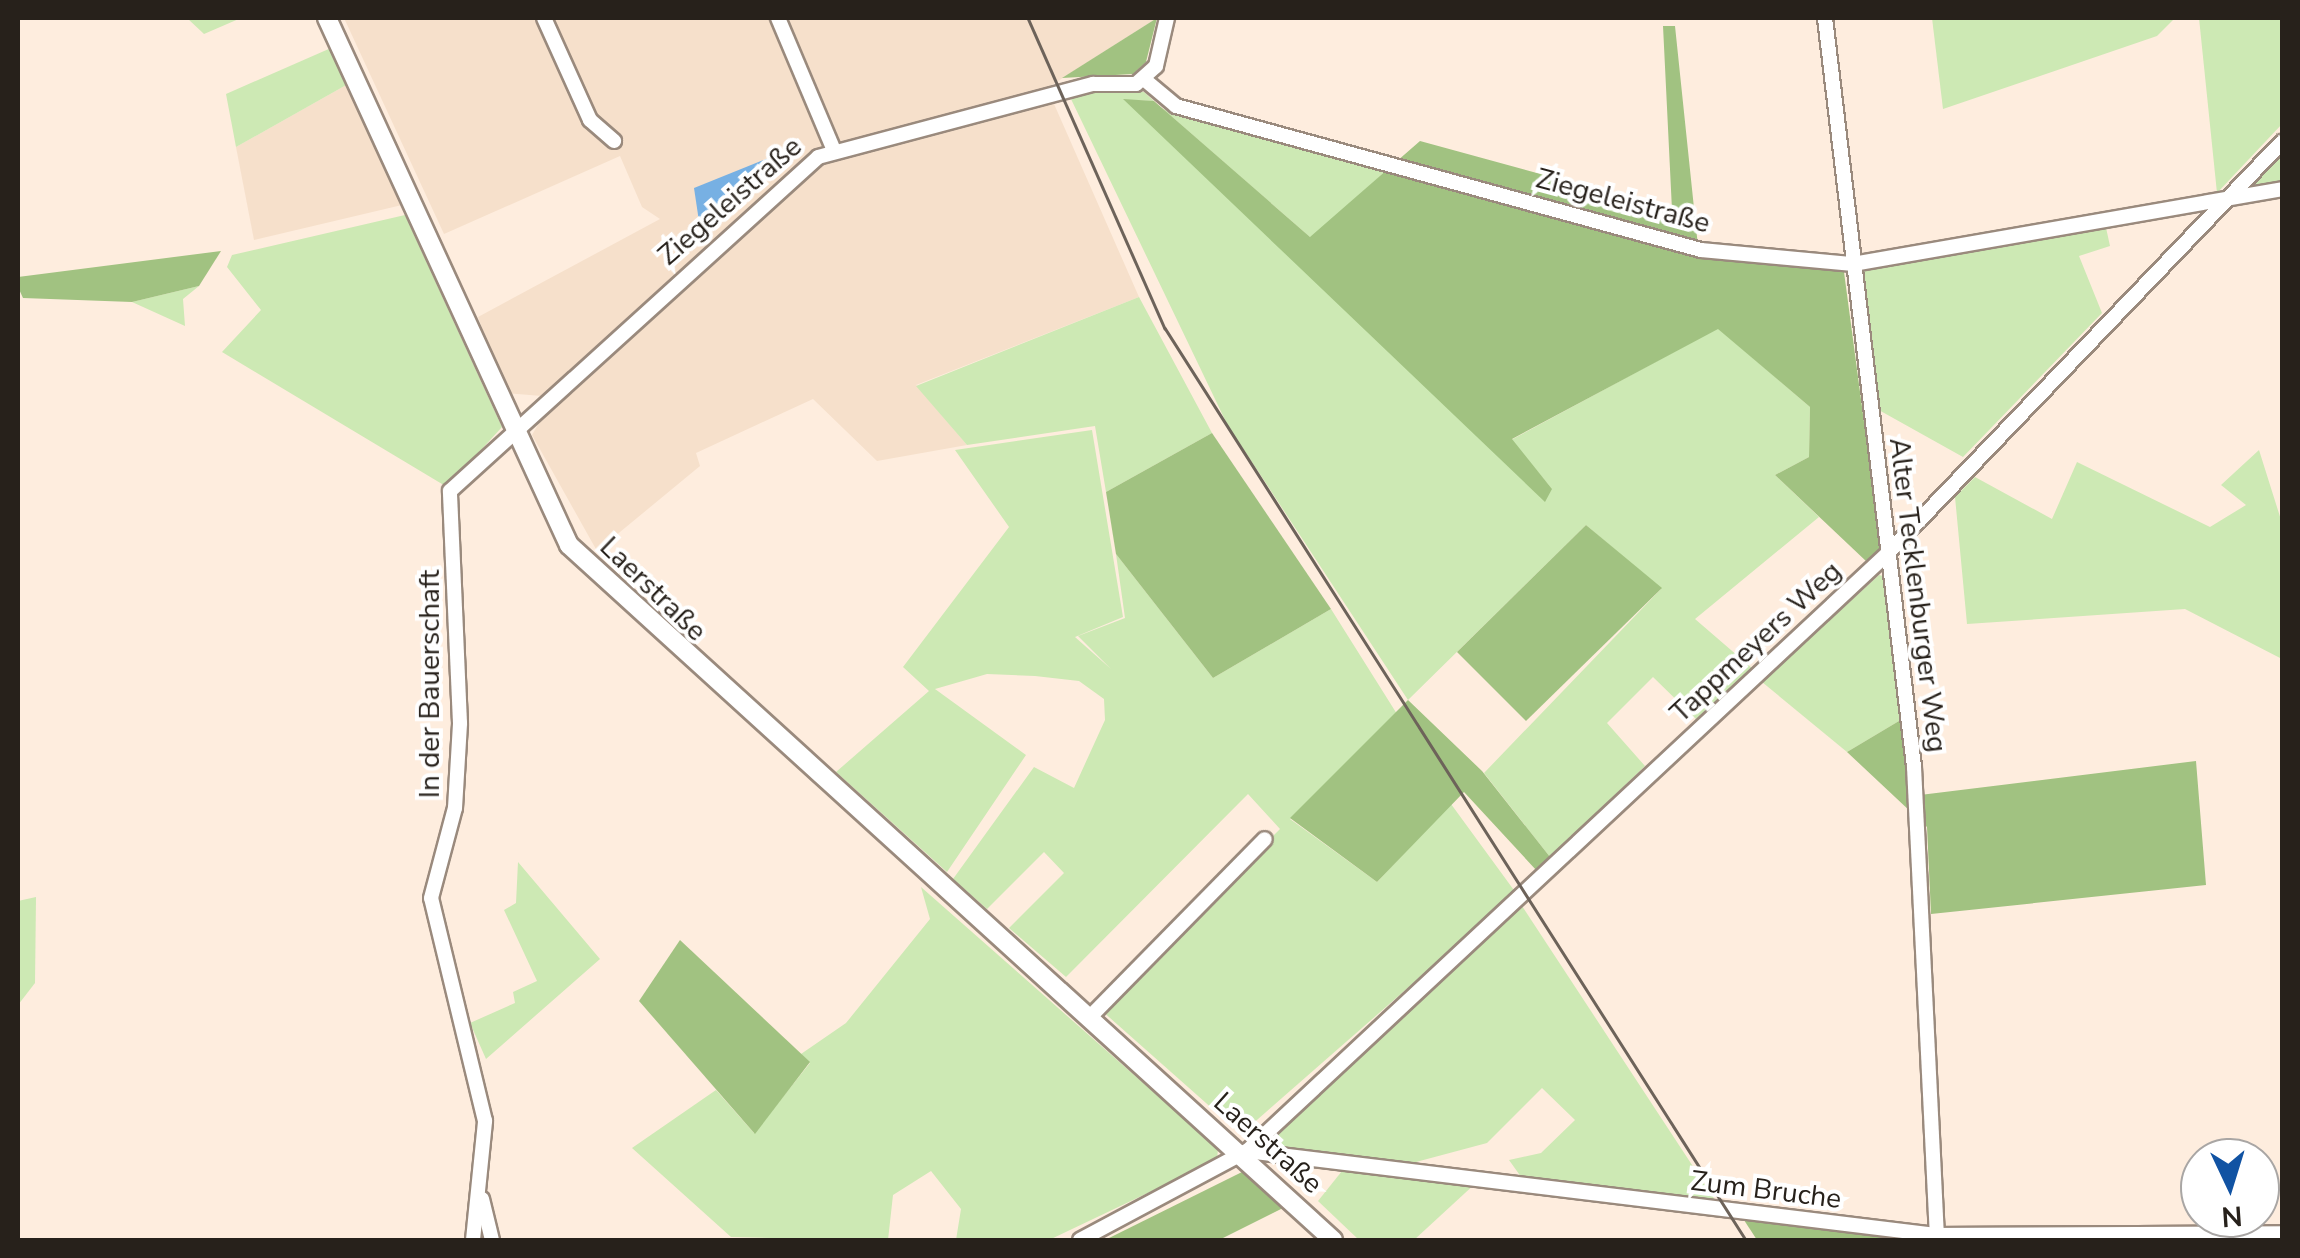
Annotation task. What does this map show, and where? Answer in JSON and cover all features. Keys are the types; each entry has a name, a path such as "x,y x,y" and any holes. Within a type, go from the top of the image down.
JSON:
{"main road":[{"name":"Laerstraße","path":"327,18 568,545 602,584 1244,1154 1325,1236"}],"street":[{"path":"544,18 590,120 614,140"},
{"path":"778,18 833,148"},
{"path":"1145,80 1167,18"},
{"name":"Alter Tecklenburger Weg","path":"1825,18 1914,767 1937,1238"},
{"name":"Ziegeleistraße","path":"512,428 833,148 1094,84 1145,80 1176,106 1700,250 1853,264 2282,189"},
{"name":"Tappmeyers Weg","path":"1080,1240 1244,1154 1887,554 2282,142"},
{"name":"In der Bauerschaft","path":"473,1240 480,1194 478,1064 432,898 455,808 459,740 450,491 512,428"},
{"path":"1088,1019 1266,839"},
{"name":"Zum Bruche","path":"1244,1154 1937,1238 2282,1233"},
{"name":"In der Bauerschaft","path":"480,1194 492,1240"}],"shaded area":[{"path":"344,18 1157,18 1047,88 1139,297 916,385 967,445 877,461 813,399 696,453 700,466 597,551 532,435 547,409 542,396 506,393 478,317 660,219 642,207 620,156 444,234"},
{"path":"348,84 402,205 254,240 236,147"}],"green space":[{"path":"187,18 241,18 204,34"},
{"path":"1157,18 1146,62 1133,74 1062,78"},
{"path":"1932,18 2175,18 2157,36 1943,109"},
{"path":"2199,18 2282,18 2282,124 2217,193"},
{"path":"1663,26 1675,26 1699,256 1844,272 1881,549 1867,562 1775,475 1809,457 1810,407 1718,329 1512,439 1552,489 1545,502 1123,99 1154,101 1310,237 1420,141 1672,210"},
{"path":"331,48 348,84 236,147 226,94"},
{"path":"1102,88 1144,92 1154,101 1125,100 1552,489 1511,440 1718,328 1810,407 1809,457 1775,475 1819,517 1695,619 1753,669 1696,719 1653,677 1607,723 1645,766 1550,857 1484,773 1661,589 1586,525 1408,700 1227,424 1071,99"},
{"path":"1163,109 1388,169 1311,238"},
{"path":"2282,152 2282,180 2248,188"},
{"path":"405,215 502,427 447,487 222,352 261,310 227,267 232,255"},
{"path":"2105,223 2110,246 2079,256 2102,313 1963,457 1877,409 1858,267"},
{"path":"221,251 199,286 132,302 23,298 18,287 18,277"},
{"path":"199,286 183,299 185,326 132,302"},
{"path":"1139,297 1212,433 1106,492 1095,426 967,445 916,386"},
{"path":"1092,430 1123,617 1075,637 1111,669 1078,636 1125,618 1116,554 1213,678 1331,609 1397,714 1290,819 1377,882 1451,804 1516,893 1241,1134 1101,1010 1280,829 1248,794 1066,977 1009,928 1064,873 1044,852 987,909 953,879 1034,767 1074,788 1105,720 1104,699 1079,681 1035,676 987,674 935,689 1026,755 947,872 836,772 929,691 903,667 1009,527 955,450"},
{"path":"1212,433 1331,609 1213,678 1116,554 1106,492"},
{"path":"2259,450 2282,523 2282,659 2185,609 1967,624 1955,497 1975,477 2052,519 2077,462 2210,527 2246,505 2221,485"},
{"path":"1586,525 1662,588 1526,721 1457,652"},
{"path":"1879,575 1887,577 1904,718 1847,752 1762,682"},
{"path":"1408,700 1482,771 1550,857 1537,871 1464,792 1377,882 1290,818"},
{"path":"1904,718 1920,795 2196,761 2206,885 1931,914 1927,827 1847,752"},
{"path":"518,862 600,959 486,1059 470,1023 515,1003 513,992 537,981 504,910 516,903"},
{"path":"921,887 1218,1149 1217,1160 1049,1240 956,1240 961,1209 931,1171 893,1195 888,1240 846,1240 731,1237 632,1148 716,1090 754,1133 810,1063 801,1054 846,1023 930,919"},
{"path":"36,897 35,983 18,1005 18,901"},
{"path":"1522,906 1717,1203 1524,1181 1509,1160 1541,1153 1575,1120 1542,1088 1487,1143 1401,1166 1265,1146"},
{"path":"680,940 810,1062 755,1134 639,1001"},
{"path":"1346,1166 1477,1182 1414,1240 1359,1240 1318,1201"},
{"path":"1242,1172 1283,1208 1219,1240 1105,1240"},
{"path":"1742,1217 1932,1240 1757,1240"}],"water":[{"path":"781,153 747,197 700,228 694,188"}],"railway":[{"path":"1028,18 1165,328 1746,1240"}]}
